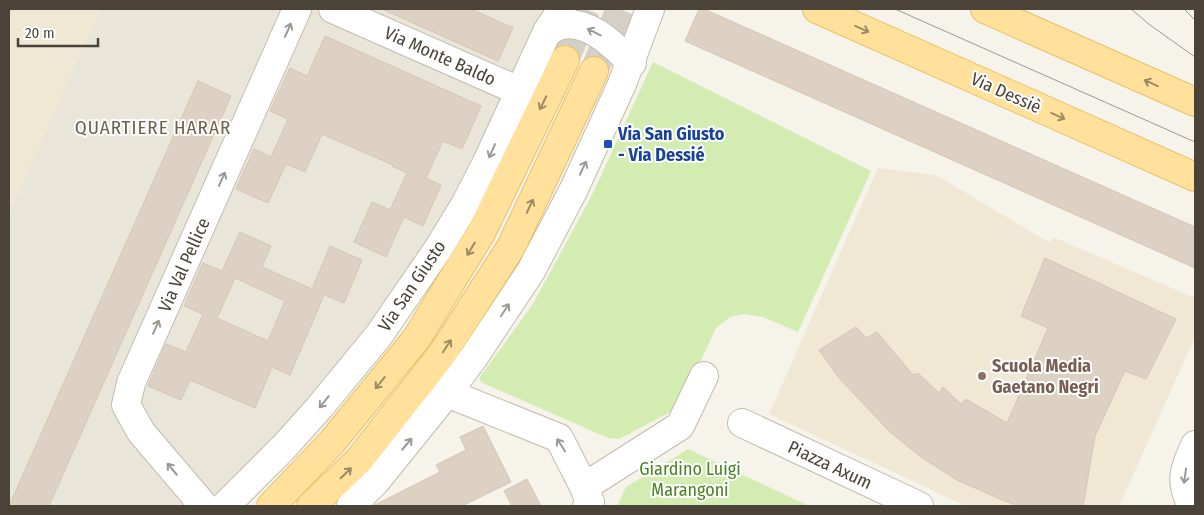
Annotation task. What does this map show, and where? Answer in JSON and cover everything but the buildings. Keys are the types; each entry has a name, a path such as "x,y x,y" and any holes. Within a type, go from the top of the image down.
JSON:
{"main road":[{"name":"Via Dessiè","path":"817,9 1195,177"},
{"path":"985,9 1195,102"},
{"name":"Via San Giusto","path":"271,506 332,442 416,339 481,233 565,60"},
{"path":"311,506 359,460 442,354 511,247 594,71"}],"street":[{"name":"Via Val Pellice","path":"204,506 141,432 126,405 131,383 297,9"},
{"name":"Via Monte Baldo","path":"333,9 519,91"},
{"name":"Via San Giusto","path":"225,506 283,448 319,408 383,328 438,249 466,203 547,32 562,9"},
{"path":"351,506 382,475 447,393 479,349 530,271 574,189 632,63 650,9"},
{"path":"547,32 561,25 575,24 593,31 606,39 632,63"},
{"path":"447,393 558,438 586,497 680,426 704,376"},
{"name":"Piazza Axum","path":"742,423 919,506"},
{"path":"1192,506 1183,484 1186,466 1195,445"}],"shaded area":[{"path":"9,9 550,9 541,32 404,292 219,506 9,506"},
{"path":"9,9 101,9 9,215"},
{"name":"Scuola Media Gaetano Negri","path":"878,168 936,175 1050,243 1053,237 1195,298 1195,337 1119,506 966,506 769,414"}],"green space":[{"path":"653,62 871,171 798,332 763,317 744,314 730,317 716,328 694,375 674,410 619,439 608,438 483,383 480,377 533,304 592,195"},
{"name":"Giardino Luigi Marangoni","path":"688,449 809,506 617,506 626,487"}],"tunnel":[{"path":"565,60 586,9"},
{"path":"594,71 620,9"}],"tram line":[{"path":"895,9 1195,142"},
{"path":"1131,9 1195,57"},
{"path":"1184,9 1195,20"}],"place":[{"name":"Via San Giusto - Via Dessié","path":"608,144"},
{"name":"Scuola Media Gaetano Negri","path":"982,376"}],"district":[{"name":"QUARTIERE HARAR","path":"153,127"}]}
